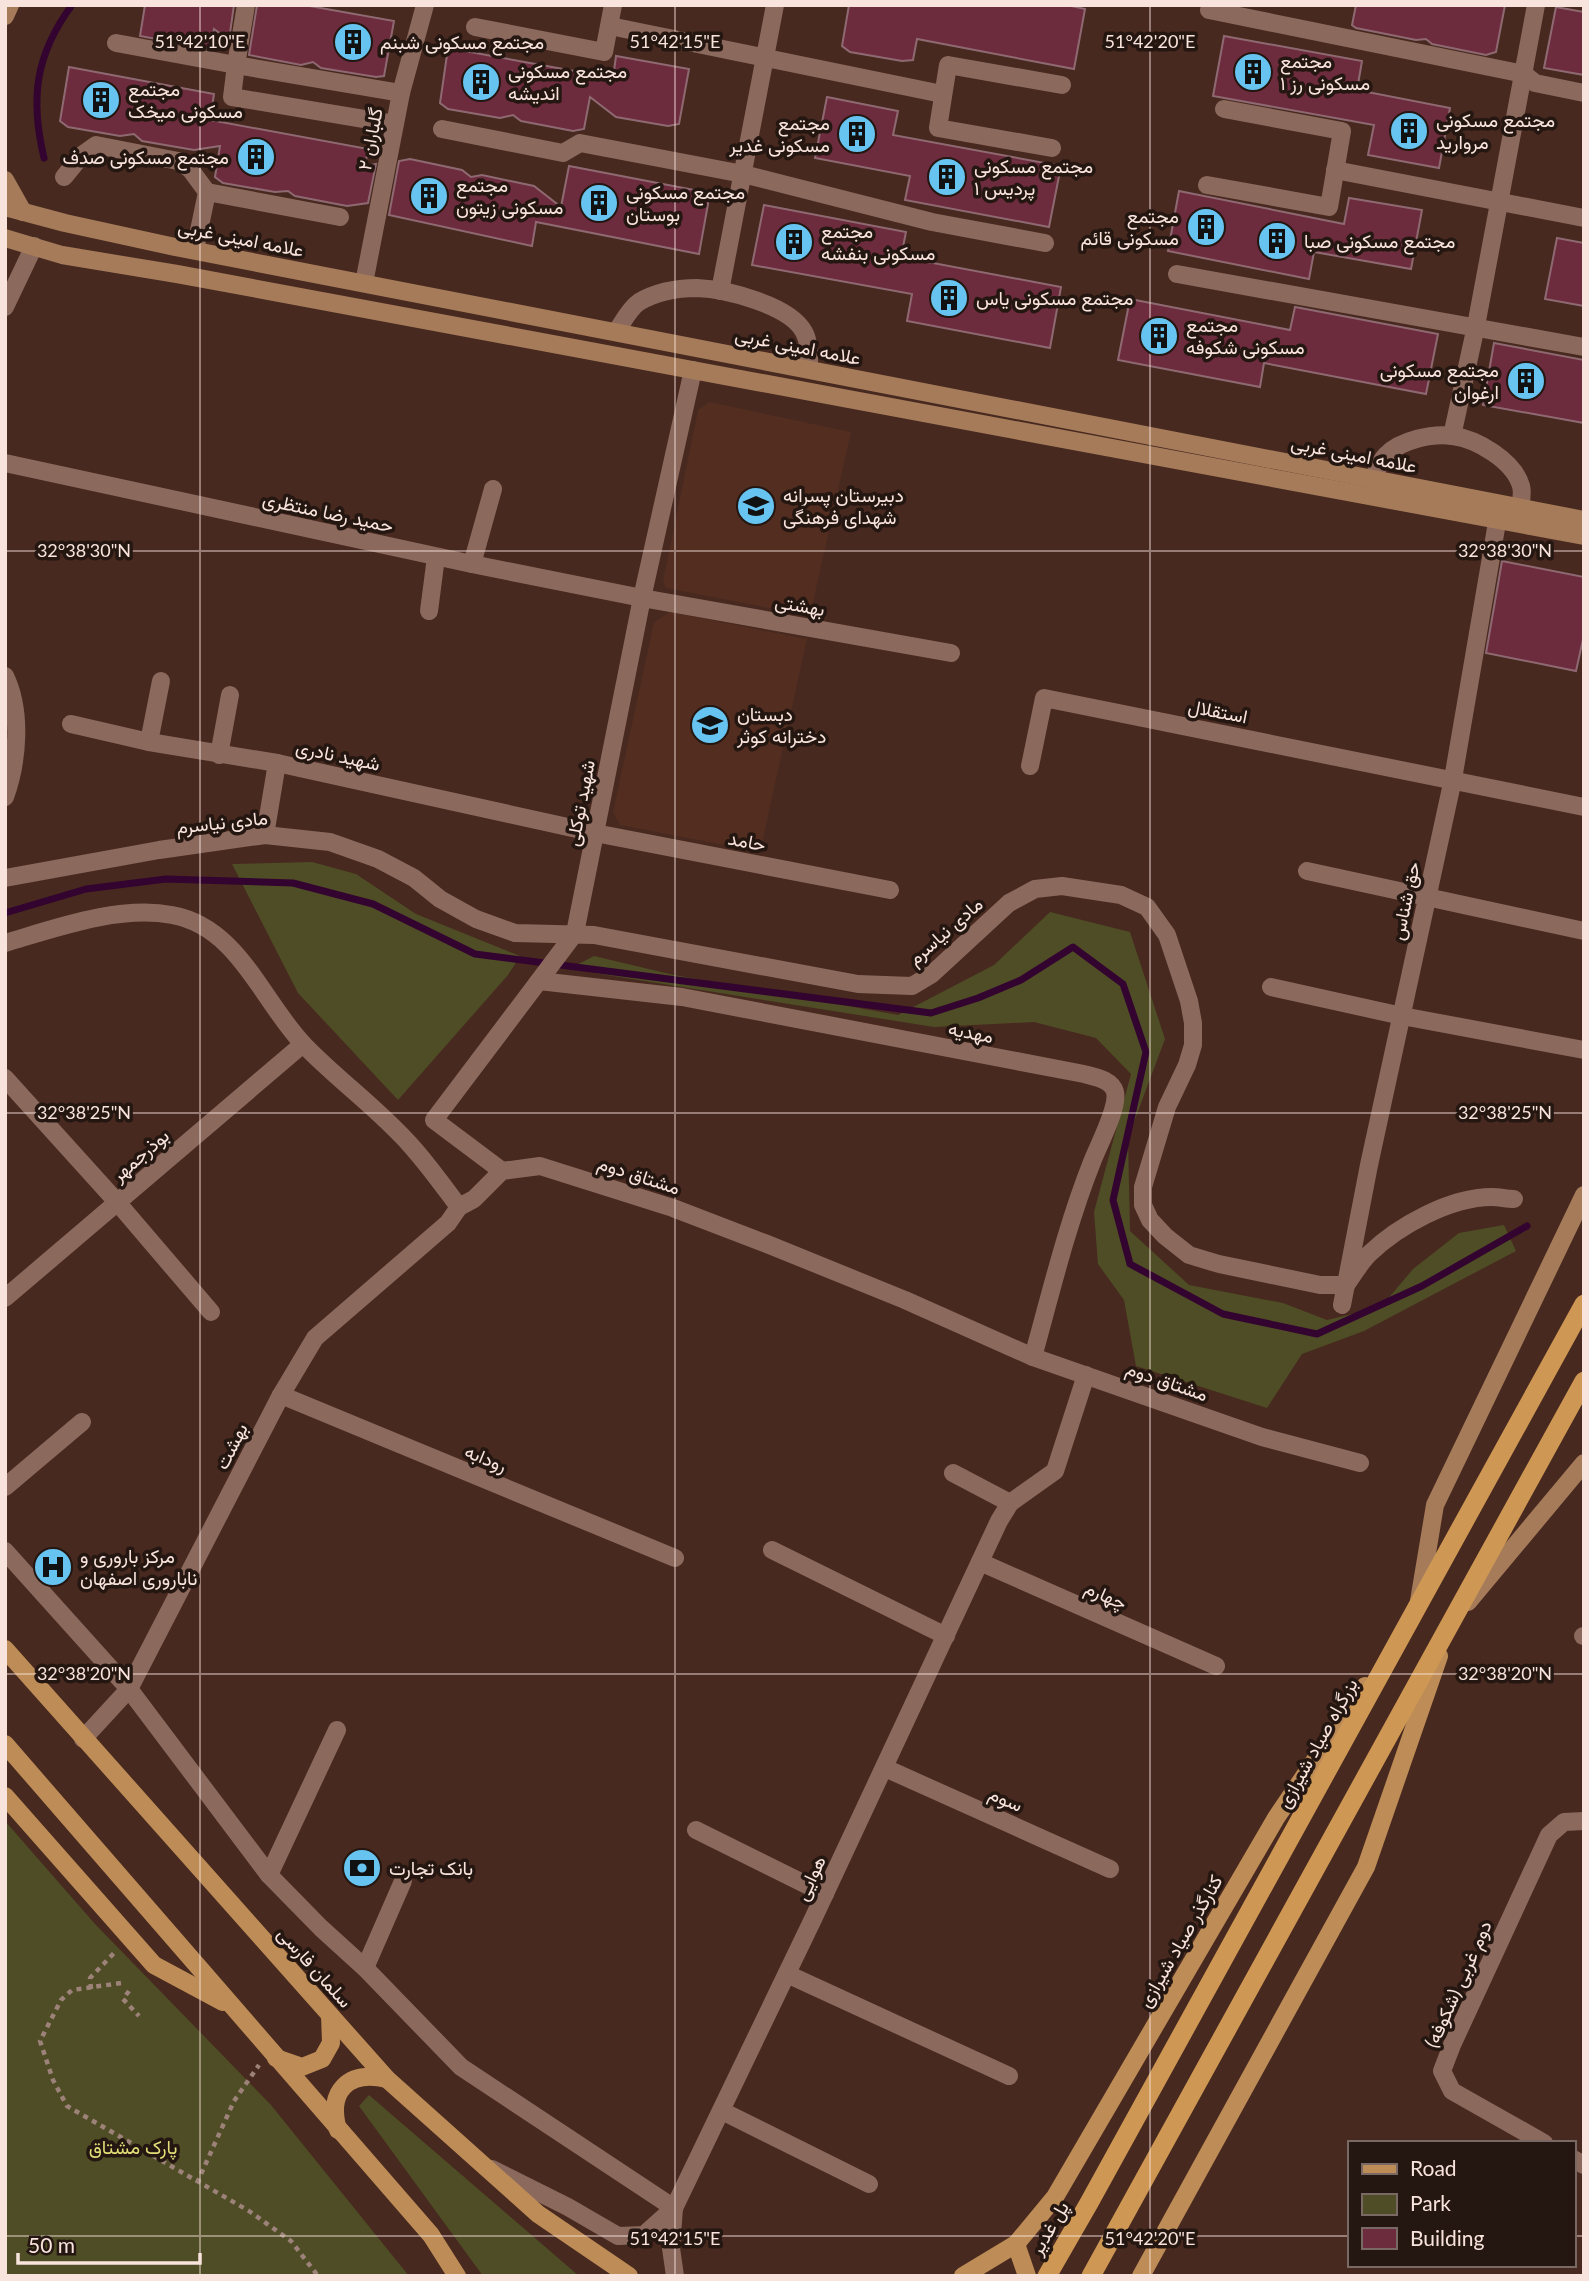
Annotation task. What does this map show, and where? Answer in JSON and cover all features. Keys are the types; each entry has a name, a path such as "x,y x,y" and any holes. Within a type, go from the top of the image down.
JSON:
{"highway":[{"name":"بزرگراه صیاد شیرازی","path":"1089,2203 1584,1304"},
{"path":"1091,2276 1584,1381"},
{"name":"پل غدیر","path":"1047,2276 1089,2203"}],"main road":[{"path":"5,16 10,5"},
{"path":"5,180 14,209"},
{"name":"علامه امینی غربی","path":"14,209 195,250 1373,479 1584,537"},
{"name":"علامه امینی غربی","path":"15,243 62,254 693,370 1499,512 1520,508 1584,520"},
{"path":"1418,1608 1435,1506 1584,1195"},
{"path":"1141,2276 1366,1867 1450,1624 1584,1463"},
{"name":"کنارگذر صیاد شیرازی","path":"963,2276 1016,2244 1055,2197 1276,1818 1418,1608"},
{"name":"سلمان فارسی","path":"5,1649 387,2079 538,2214 629,2276"},
{"path":"5,1744 431,2235 457,2276"},
{"path":"5,1796 154,1965 232,2007"},
{"path":"273,2054 302,2067 323,2059 331,2043 330,2015"},
{"path":"338,2130 333,2112 338,2094 351,2080 369,2075 387,2079"},
{"path":"1016,2244 1027,2276"}],"street":[{"path":"246,5 232,97 394,124"},
{"name":"گلباران ۲","path":"364,283 394,124 425,5"},
{"path":"475,27 604,52 613,5"},
{"path":"720,291 775,5"},
{"path":"1452,436 1476,327 1536,5"},
{"path":"1209,10 1524,74 1535,83 1584,93"},
{"path":"610,26 942,94"},
{"path":"116,43 401,93"},
{"path":"1052,148 937,128 942,94 948,65 1062,85"},
{"path":"1208,185 1329,207 1342,131 1224,108"},
{"path":"442,129 563,153 580,143 743,174 932,222 1045,243"},
{"path":"64,177 82,155 96,145 178,161 190,169 207,192 340,217"},
{"path":"1335,170 1584,218"},
{"path":"195,250 207,192"},
{"path":"5,307 17,280 15,243"},
{"path":"1177,274 1584,347"},
{"path":"616,332 637,303 655,295 676,289 720,291 763,303 787,315 803,331 808,344 808,369"},
{"name":"شهید توکلی","path":"502,1171 434,1120 575,933 642,598 693,370"},
{"path":"1373,479 1386,455 1400,447 1419,439 1452,436 1473,442 1510,467 1521,485 1520,508"},
{"name":"حمید رضا منتظری","path":"5,463 642,598"},
{"path":"472,564 493,489"},
{"name":"حق شناس","path":"1342,1305 1453,779 1499,512"},
{"path":"429,611 436,556"},
{"name":"بهشتی","path":"642,598 951,653"},
{"path":"5,676 11,688 17,724 11,779 5,797"},
{"path":"149,742 161,681"},
{"path":"219,755 230,695"},
{"name":"استقلال","path":"1030,766 1044,698 1453,779"},
{"name":"شهید نادری","path":"71,724 149,742 277,763 595,833"},
{"path":"265,835 277,763"},
{"path":"1453,779 1584,807"},
{"name":"حامد","path":"595,833 890,890"},
{"name":"مادی نیاسرم","path":"5,878 159,850 265,835 330,842 378,859 414,878 440,899 476,919 515,933 575,933 610,937 858,984 912,986 932,974 1009,903 1035,889 1062,886 1121,895 1147,907 1167,935 1194,1023 1194,1045 1167,1107 1143,1187 1143,1205 1150,1220 1189,1255 1219,1265 1320,1285 1346,1285"},
{"path":"1307,871 1584,931"},
{"path":"5,943 89,919 134,914 172,915 205,927 234,952 303,1044 412,1147 459,1207 474,1199 502,1171"},
{"name":"مهدیه","path":"539,981 682,997 1084,1074 1111,1084 1115,1091 1114,1105 1089,1170 1057,1268 1033,1357"},
{"path":"1271,987 1402,1016 1584,1050"},
{"name":"بوذرجمهر","path":"5,1298 303,1044"},
{"path":"5,1078 117,1202 211,1312"},
{"name":"مشتاق دوم","path":"502,1171 540,1166 673,1208 905,1300 1033,1357 1262,1437 1360,1463"},
{"path":"1346,1285 1368,1255 1401,1230 1434,1211 1491,1197 1514,1199"},
{"name":"بهشت","path":"83,1739 129,1689 281,1395 315,1338 448,1223 459,1207"},
{"name":"هوایی","path":"675,2276 671,2248 674,2208 787,1975 999,1521 1010,1503 1055,1472 1086,1375"},
{"name":"رودابه","path":"281,1395 675,1558"},
{"path":"5,1486 82,1422"},
{"path":"953,1473 1010,1503"},
{"path":"772,1550 946,1636"},
{"path":"5,1551 129,1689 270,1875 461,2067 674,2208 644,2235 618,2236 568,2207 483,2165"},
{"name":"چهارم","path":"980,1562 1216,1666"},
{"path":"270,1875 337,1730"},
{"name":"سوم","path":"884,1768 1110,1869"},
{"name":"دوم غربی (شکوفه)","path":"1540,2141 1452,2091 1443,2071 1452,2045 1549,1835 1564,1822 1584,1821"},
{"path":"696,1830 825,1894"},
{"path":"365,1968 403,1881"},
{"path":"787,1975 1009,2076"},
{"path":"722,2111 869,2184"}],"path":[{"path":"90,1989 90,1978 104,1963"},
{"path":"121,1983 72,1990 61,2000 40,2041 52,2080 67,2106 249,2211 291,2241 318,2276"},
{"path":"129,1992 123,1999 139,2016"},
{"path":"197,2183 234,2101 273,2054"}],"shaded area":[{"name":"دبیرستان پسرانه شهدای فرهنگی","path":"709,402 851,432 810,616 666,588 663,581 698,410"},
{"name":"دبستان دخترانه کوثر","path":"670,612 807,639 760,852 620,825 613,812 654,622"}],"green space":[{"path":"312,862 356,874 416,914 520,956 508,975 398,1100 298,993 232,864"},
{"path":"1050,912 1130,932 1165,1039 1128,1138 1130,1231 1189,1285 1283,1303 1327,1320 1381,1307 1413,1269 1459,1233 1504,1225 1516,1251 1364,1331 1302,1354 1267,1408 1136,1366 1124,1300 1098,1264 1094,1212 1131,1074 1096,1038 1034,1022 934,1027 569,969 594,956 674,975 898,1015 994,965"},
{"name":"پارک مشتاق","path":"5,1821 95,1924 271,2105 409,2276 5,2276"},
{"path":"369,2095 579,2276 483,2276 359,2106"}],"building":[{"path":"145,5 234,5 229,40 214,29 210,49 140,36"},
{"path":"257,5 304,5 394,21 384,76 321,68 313,62 301,65 249,55"},
{"path":"849,5 1067,5 1085,9 1074,69 917,39 913,60 902,61 850,52 842,46"},
{"path":"1356,5 1505,5 1496,52 1486,55 1432,44 1426,39 1416,40 1356,28 1352,25"},
{"path":"1556,7 1584,12 1584,75 1544,68"},
{"path":"1224,36 1362,61 1357,90 1450,108 1439,168 1368,155 1374,125 1213,96"},
{"path":"448,48 613,78 616,56 689,69 679,124 668,126 616,117 590,97 584,129 573,131 521,121 513,115 500,118 448,109 440,103"},
{"path":"69,67 214,94 210,120 368,149 365,166 376,164 368,203 347,206 295,196 288,191 275,192 223,183 215,177 220,146 194,150 142,141 134,134 120,136 68,127 60,121"},
{"path":"827,97 898,111 893,135 1061,166 1049,227 905,200 910,176 815,158"},
{"path":"410,159 462,170 471,177 482,175 534,186 561,207 569,166 710,193 699,254 536,222 532,246 389,215 399,161"},
{"path":"1179,191 1344,224 1349,198 1422,210 1411,269 1314,252 1309,279 1168,251"},
{"path":"764,205 906,232 901,257 1061,287 1050,348 907,321 912,294 752,265"},
{"path":"1557,238 1584,243 1584,306 1545,299"},
{"path":"1130,299 1290,330 1295,307 1438,334 1426,394 1264,363 1260,387 1118,360"},
{"name":"مجتمع مسکونی ارغوان","path":"1494,343 1584,360 1584,423 1483,405"},
{"path":"1502,561 1584,577 1584,635 1576,671 1486,653"}],"waterway":[{"path":"44,158 37,116 39,78 50,42 72,5"},
{"path":"5,913 86,889 166,879 293,883 373,904 475,954 931,1013 1021,980 1073,947 1123,984 1146,1052 1113,1200 1130,1264 1223,1314 1317,1334 1422,1286 1527,1226"}],"place":[{"name":"مجتمع مسکونی شبنم","path":"353,42"},
{"name":"مجتمع مسکونی رز ۱","path":"1253,72"},
{"name":"مجتمع مسکونی اندیشه","path":"481,82"},
{"name":"مجتمع مسکونی میخک","path":"101,100"},
{"name":"مجتمع مسکونی مروارید","path":"1409,131"},
{"name":"مجتمع مسکونی غدیر","path":"857,134"},
{"name":"مجتمع مسکونی صدف","path":"256,157"},
{"name":"مجتمع مسکونی پردیس ۱","path":"947,177"},
{"name":"مجتمع مسکونی زیتون","path":"429,196"},
{"name":"مجتمع مسکونی بوستان","path":"599,203"},
{"name":"مجتمع مسکونی قائم","path":"1206,227"},
{"name":"مجتمع مسکونی صبا","path":"1277,241"},
{"name":"مجتمع مسکونی بنفشه","path":"794,242"},
{"name":"مجتمع مسکونی یاس","path":"949,298"},
{"name":"مجتمع مسکونی شکوفه","path":"1159,336"},
{"name":"مجتمع مسکونی ارغوان","path":"1526,381"},
{"name":"دبیرستان پسرانه شهدای فرهنگی","path":"756,506"},
{"name":"دبستان دخترانه کوثر","path":"710,725"},
{"name":"مرکز باروری و ناباروری اصفهان","path":"53,1567"},
{"name":"بانک تجارت","path":"362,1868"}]}
